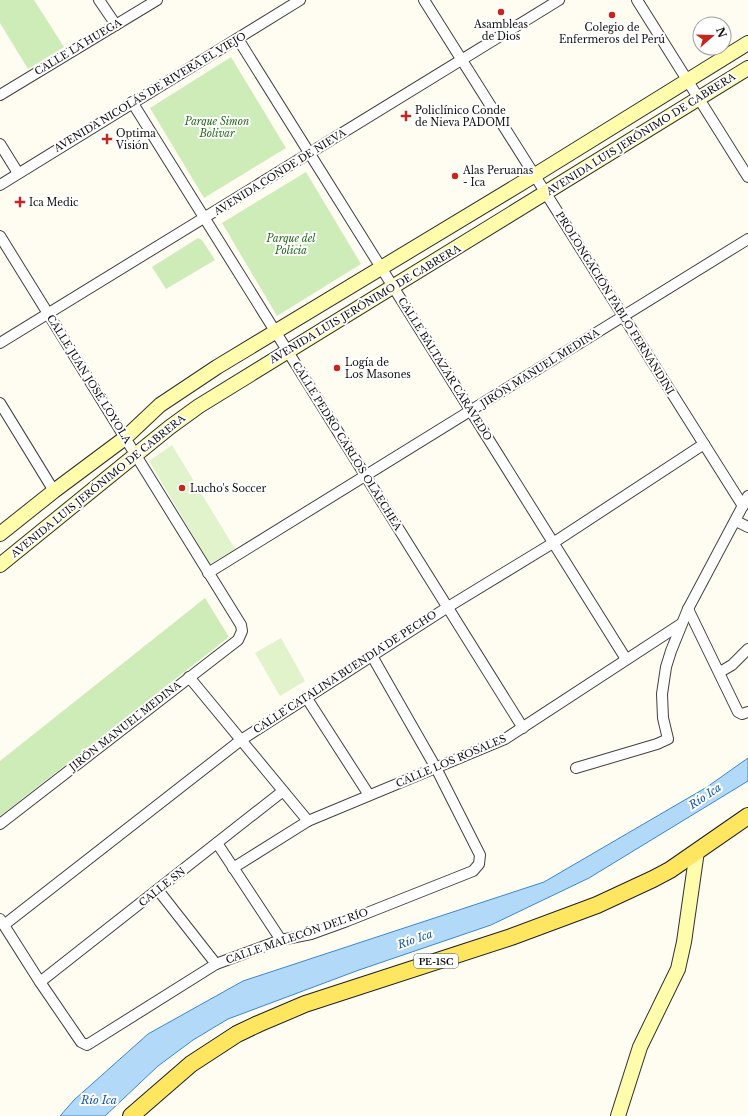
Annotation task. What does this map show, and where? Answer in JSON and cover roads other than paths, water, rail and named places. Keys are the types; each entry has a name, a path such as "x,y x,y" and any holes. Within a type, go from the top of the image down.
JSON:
{"main road":[{"name":"PE-1SC","path":"131,1116 191,1064 237,1034 305,1004 510,937 597,905 653,879 748,816"}],"street":[{"path":"98,0 116,25"},
{"name":"CALLE LA HUEGA","path":"0,96 157,0"},
{"name":"AVENIDA NICOLÁS DE RIVERA EL VIEJO","path":"0,185 132,102 300,0"},
{"name":"PROLONGACIÓN PABLO FERNANDINI","path":"424,0 743,506"},
{"name":"AVENIDA CONDE DE NIEVA","path":"0,343 310,154 389,104 462,61 559,0"},
{"path":"636,0 748,177"},
{"name":"CALLE BALTAZAR CARAVEDO","path":"238,39 626,659"},
{"name":"AVENIDA LUIS JERÓNIMO DE CABRERA","path":"0,534 54,491 125,438 160,406 217,367 534,175 748,43"},
{"name":"AVENIDA LUIS JERÓNIMO DE CABRERA","path":"0,565 199,406 546,194 748,68"},
{"name":"CALLE PEDRO CARLOS OLAECHEA","path":"132,102 523,728"},
{"path":"0,144 18,173"},
{"name":"CALLE JUAN JOSÉ LOYOLA","path":"0,236 241,625"},
{"name":"JIRÓN MANUEL MEDINA","path":"208,573 471,412 748,239"},
{"path":"0,403 54,491"},
{"name":"CALLE CATALINA BUENDIA DE PECHO","path":"2,922 241,740 448,607 553,543 704,444"},
{"path":"576,768 666,741 668,737 663,718 662,694 666,667 681,624 688,609 748,496"},
{"path":"736,521 748,527"},
{"path":"688,609 720,672 738,712 742,714 748,712"},
{"name":"CALLE LOS ROSALES","path":"233,868 308,821 504,740 681,624"},
{"name":"JIRÓN MANUEL MEDINA","path":"0,824 188,676 238,640 242,631 241,625"},
{"path":"720,672 732,665 748,649"},
{"path":"372,656 436,768"},
{"path":"188,676 308,821"},
{"path":"306,697 369,795"},
{"name":"CALLE MALECÓN DEL RÍO","path":"40,982 81,1042 87,1045 216,964 280,940 311,934 347,921 473,871 479,864 480,855 436,768"},
{"name":"CALLE SN","path":"40,982 284,791"},
{"path":"217,843 280,940"},
{"path":"618,1116 640,1047 678,969 684,942 696,851"},
{"path":"158,890 216,964"},
{"path":"2,922 40,982"}],"water":[{"name":"Río Ica","path":"748,758 748,781 589,878 491,925 359,970 228,1019 193,1040 158,1066 105,1116 60,1116 74,1100 148,1034 243,981 544,882 707,787"}],"place":[{"name":"Asambleas de Dios","path":"501,12"},
{"name":"Colegio de Enfermeros del Perú","path":"612,15"},
{"name":"Policlínico Conde de Nieva PADOMI","path":"406,116"},
{"name":"Optima Visión","path":"107,139"},
{"name":"Alas Peruanas - Ica","path":"455,176"},
{"name":"Ica Medic","path":"20,202"},
{"name":"Logía de Los Masones","path":"337,368"},
{"name":"Lucho's Soccer","path":"182,488"}],"park label":[{"name":"Parque Simon Bolivar","path":"217,126"},
{"name":"Parque del Policia","path":"291,244"}]}
